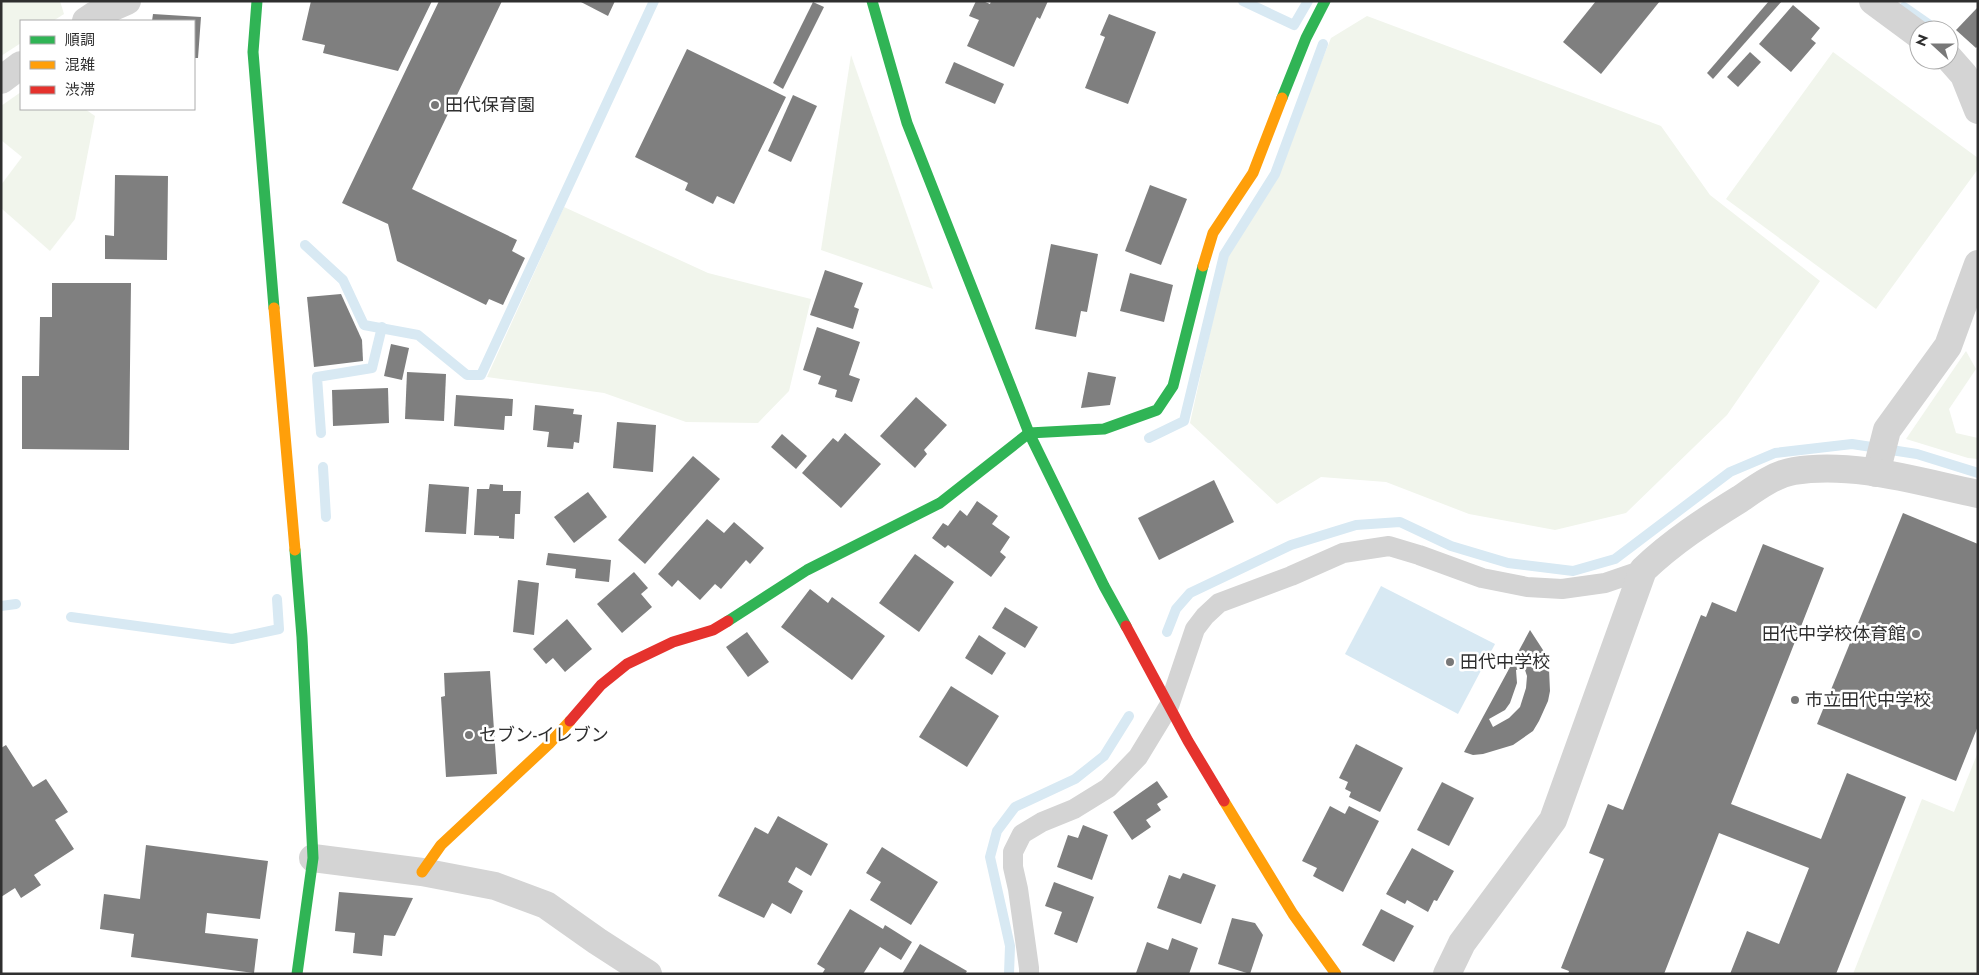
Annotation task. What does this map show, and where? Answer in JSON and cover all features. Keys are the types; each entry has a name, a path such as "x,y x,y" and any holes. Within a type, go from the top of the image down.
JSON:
{"street":[{"path":"88,20 127,1"},
{"path":"257,1 253,52 302,638 313,858 297,974"},
{"path":"872,1 907,123 1029,433 1104,586 1169,706 1293,914 1336,974"},
{"path":"422,872 441,844 549,744 601,685 627,664 673,642 713,630 807,570 940,503 1029,433 1104,429 1157,410 1173,386 1207,250 1213,233 1252,173 1306,38 1324,1"},
{"path":"1873,1 1909,28"},
{"path":"1,80 20,66"},
{"path":"1959,69 1964,75 1978,110"},
{"path":"1876,473 1887,430 1948,346 1978,264"},
{"path":"1447,974 1462,943 1553,820 1643,570 1658,556 1701,524 1765,483 1792,471 1826,468 1876,473 1978,494"},
{"path":"313,858 422,872 495,886 546,904 597,941 648,974"}],"lane":[{"path":"1029,974 1018,889 1012,866 1013,852 1022,834 1042,822 1074,809 1108,788 1138,757 1169,706 1196,629 1205,616 1219,603 1291,576 1343,553 1389,546 1482,578 1527,587 1562,589 1605,584 1643,570"}],"shaded area":[{"path":"1,1 60,1 64,14 55,20 20,20 20,44 1,56"},
{"path":"1367,16 1661,126 1710,195 1820,281 1727,415 1626,513 1555,530 1469,514 1386,482 1321,477 1277,504 1190,423 1226,260 1274,180 1331,38"},
{"path":"1833,52 1978,158 1978,169 1876,309 1726,199"},
{"path":"851,55 933,289 821,250"},
{"path":"20,93 20,110 86,110 95,116 75,219 50,251 1,208 1,185 22,157 1,140 1,106"},
{"path":"564,207 708,273 811,299 789,391 758,423 686,422 604,393 487,377"},
{"path":"1966,351 1976,369 1949,409 1956,433 1978,438 1978,459 1968,458 1906,439"},
{"path":"1381,586 1495,644 1458,714 1345,654"},
{"path":"1978,752 1978,974 1853,974 1922,799 1954,812"}],"building":[{"path":"311,1 432,1 398,71 323,53 325,45 302,40"},
{"path":"439,1 502,1 412,189 517,240 512,251 525,258 503,305 489,299 486,305 397,261 388,224 342,203"},
{"path":"579,1 615,1 608,16"},
{"path":"976,1 990,4 991,1 1048,1 1040,19 1037,17 1014,67 967,46 979,20 969,16"},
{"path":"1596,1 1660,1 1601,74 1563,42"},
{"path":"1769,1 1782,1 1713,79 1707,73"},
{"path":"813,2 824,7 783,89 773,83"},
{"path":"1793,5 1820,28 1811,39 1816,43 1791,72 1759,44"},
{"path":"1978,7 1978,46 1976,48 1959,33 1959,27"},
{"path":"153,14 201,17 198,58 195,58 195,20 152,20"},
{"path":"1109,14 1156,32 1128,104 1085,88 1105,37 1100,35"},
{"path":"687,49 786,97 734,204 717,196 713,204 685,190 688,183 635,157"},
{"path":"1750,52 1761,62 1738,87 1727,77"},
{"path":"954,62 1004,84 995,104 945,83"},
{"path":"793,95 817,106 791,162 768,151"},
{"path":"115,175 168,176 167,260 105,259 105,235 114,236"},
{"path":"1150,185 1187,199 1161,265 1125,251"},
{"path":"1051,244 1098,254 1087,312 1081,311 1076,337 1035,329"},
{"path":"825,270 863,283 854,307 859,309 853,329 810,315"},
{"path":"1130,273 1173,285 1164,322 1120,311"},
{"path":"52,283 131,283 129,450 22,449 22,376 39,376 40,317 52,317"},
{"path":"341,294 362,340 363,361 314,367 307,297"},
{"path":"817,327 860,342 849,375 860,379 852,402 835,397 837,390 818,384 821,376 803,370"},
{"path":"391,344 409,348 402,380 384,376"},
{"path":"407,372 446,374 444,421 405,419"},
{"path":"1088,372 1116,377 1110,405 1081,408"},
{"path":"388,388 389,423 333,426 332,390"},
{"path":"456,395 513,399 512,416 505,416 504,430 454,426"},
{"path":"916,397 947,425 924,450 927,454 915,468 880,436"},
{"path":"535,405 574,409 573,414 582,415 579,443 574,442 573,449 547,447 549,432 533,430"},
{"path":"617,422 656,425 653,472 613,468"},
{"path":"845,433 881,464 841,508 802,473 833,438 838,442"},
{"path":"782,434 807,456 796,469 771,447"},
{"path":"693,456 720,479 645,564 618,540"},
{"path":"1214,480 1234,522 1159,560 1138,518"},
{"path":"429,484 469,487 466,534 425,532"},
{"path":"490,484 503,485 503,491 521,491 520,514 515,514 514,539 474,535 477,489 489,489"},
{"path":"588,492 607,517 574,543 554,517"},
{"path":"977,501 998,516 992,524 1010,537 1000,552 1006,557 991,577 948,545 945,548 932,538 943,523 948,526 960,510 967,516"},
{"name":"田代中学校体育館","path":"1903,513 1978,544 1978,726 1956,781 1817,724"},
{"path":"707,519 724,533 734,522 764,548 750,564 746,560 721,589 715,584 700,600 678,580 672,587 658,574"},
{"path":"1763,544 1824,568 1731,804 1821,839 1847,773 1906,797 1836,974 1730,974 1747,931 1779,944 1809,868 1719,833 1664,974 1568,974 1569,971 1561,968 1604,859 1589,853 1608,804 1623,810 1701,615 1706,617 1712,602 1736,612"},
{"path":"548,553 611,560 609,582 575,578 576,569 546,565"},
{"path":"915,554 954,582 919,632 879,603"},
{"path":"634,572 648,588 641,594 652,607 622,633 597,604"},
{"path":"518,580 539,583 534,635 513,632"},
{"path":"810,589 828,603 832,597 885,636 852,680 781,627"},
{"path":"1005,607 1038,627 1025,648 992,628"},
{"path":"567,619 592,649 565,672 553,658 546,664 533,649"},
{"path":"1530,630 1543,650 1549,669 1550,691 1548,701 1539,721 1533,731 1513,745 1483,754 1473,755 1464,752","holes":["1524,667 1527,676 1526,688 1520,707 1509,718 1493,727 1489,719 1505,710 1510,703 1517,683 1516,670"]},
{"path":"747,632 769,662 748,677 726,647"},
{"path":"979,635 1006,653 992,675 965,658"},
{"name":"セブン-イレブン","path":"490,671 497,774 446,777 441,697 445,696 444,673"},
{"path":"951,686 999,716 967,767 919,737"},
{"path":"1356,744 1403,768 1380,812 1349,797 1351,792 1345,789 1348,782 1339,778"},
{"path":"6,745 33,787 46,779 68,812 55,820 74,849 34,875 41,885 21,898 15,888 1,897 1,748"},
{"path":"1157,781 1168,797 1157,804 1161,810 1146,820 1151,827 1132,840 1113,812"},
{"path":"1442,782 1474,798 1449,846 1417,830"},
{"path":"1330,806 1345,814 1349,806 1379,821 1343,892 1313,876 1317,868 1302,861"},
{"path":"778,816 828,844 811,876 796,867 788,882 803,891 791,914 772,903 764,918 718,896 755,827 768,834"},
{"path":"1083,825 1108,835 1092,880 1057,867 1068,835 1078,838"},
{"path":"146,845 268,861 260,919 207,913 205,933 258,939 254,973 131,957 134,934 100,929 104,894 140,899"},
{"path":"882,847 938,882 911,925 870,900 881,882 866,873"},
{"path":"1412,848 1454,871 1437,901 1434,900 1428,912 1407,900 1405,904 1386,894"},
{"path":"1183,873 1216,885 1201,924 1157,908 1169,875 1180,879"},
{"path":"1054,882 1094,897 1077,943 1054,934 1062,912 1045,906"},
{"path":"339,892 413,898 395,936 384,935 382,956 353,953 355,933 335,931"},
{"path":"850,909 883,929 885,925 912,942 901,960 880,947 863,974 822,974 825,969 817,964"},
{"path":"1381,909 1414,926 1394,962 1362,945"},
{"path":"1232,918 1255,923 1263,935 1250,974 1218,964"},
{"path":"1172,938 1198,948 1189,974 1136,973 1147,942 1168,950"},
{"path":"920,944 967,971 965,974 902,974"}],"waterway":[{"path":"305,245 343,280 364,325 418,335 467,375 481,375 654,1"},
{"path":"1243,1 1294,25 1308,1"},
{"path":"1904,7 1923,20"},
{"path":"1149,438 1184,421 1224,255 1275,174 1323,44"},
{"path":"321,433 317,377 372,368 382,327"},
{"path":"1167,632 1176,609 1190,593 1291,545 1356,525 1400,522 1451,546 1508,563 1573,571 1615,559 1730,472 1775,453 1852,444 1917,454 1978,473"},
{"path":"323,467 326,517"},
{"path":"71,617 232,639 279,629 277,599"},
{"path":"1,606 16,604"},
{"path":"1009,974 1010,946 990,857 997,831 1015,807 1075,779 1104,756 1129,716"}],"traffic: fast":[{"path":"257,1 253,52 274,308"},
{"path":"872,1 907,123 1029,433 1104,586 1126,626"},
{"path":"1282,98 1306,38 1325,1"},
{"path":"728,621 807,570 940,503 1029,433 1104,429 1157,410 1173,386 1203,266"},
{"path":"295,550 302,637 313,858 297,974"}],"traffic: slow":[{"path":"1203,266 1213,233 1253,173 1282,98"},
{"path":"274,308 295,550"},
{"path":"422,872 441,845 549,744 570,721"},
{"path":"1224,801 1293,914 1336,974"}],"traffic: jam":[{"path":"570,721 601,685 627,664 673,642 713,630 728,621"},
{"path":"1126,626 1188,741 1224,801"}],"place":[{"name":"田代保育園","path":"435,105"},
{"name":"田代中学校体育館","path":"1916,634"},
{"name":"田代中学校","path":"1450,662"},
{"name":"市立田代中学校","path":"1795,700"},
{"name":"セブン-イレブン","path":"469,735"}]}
